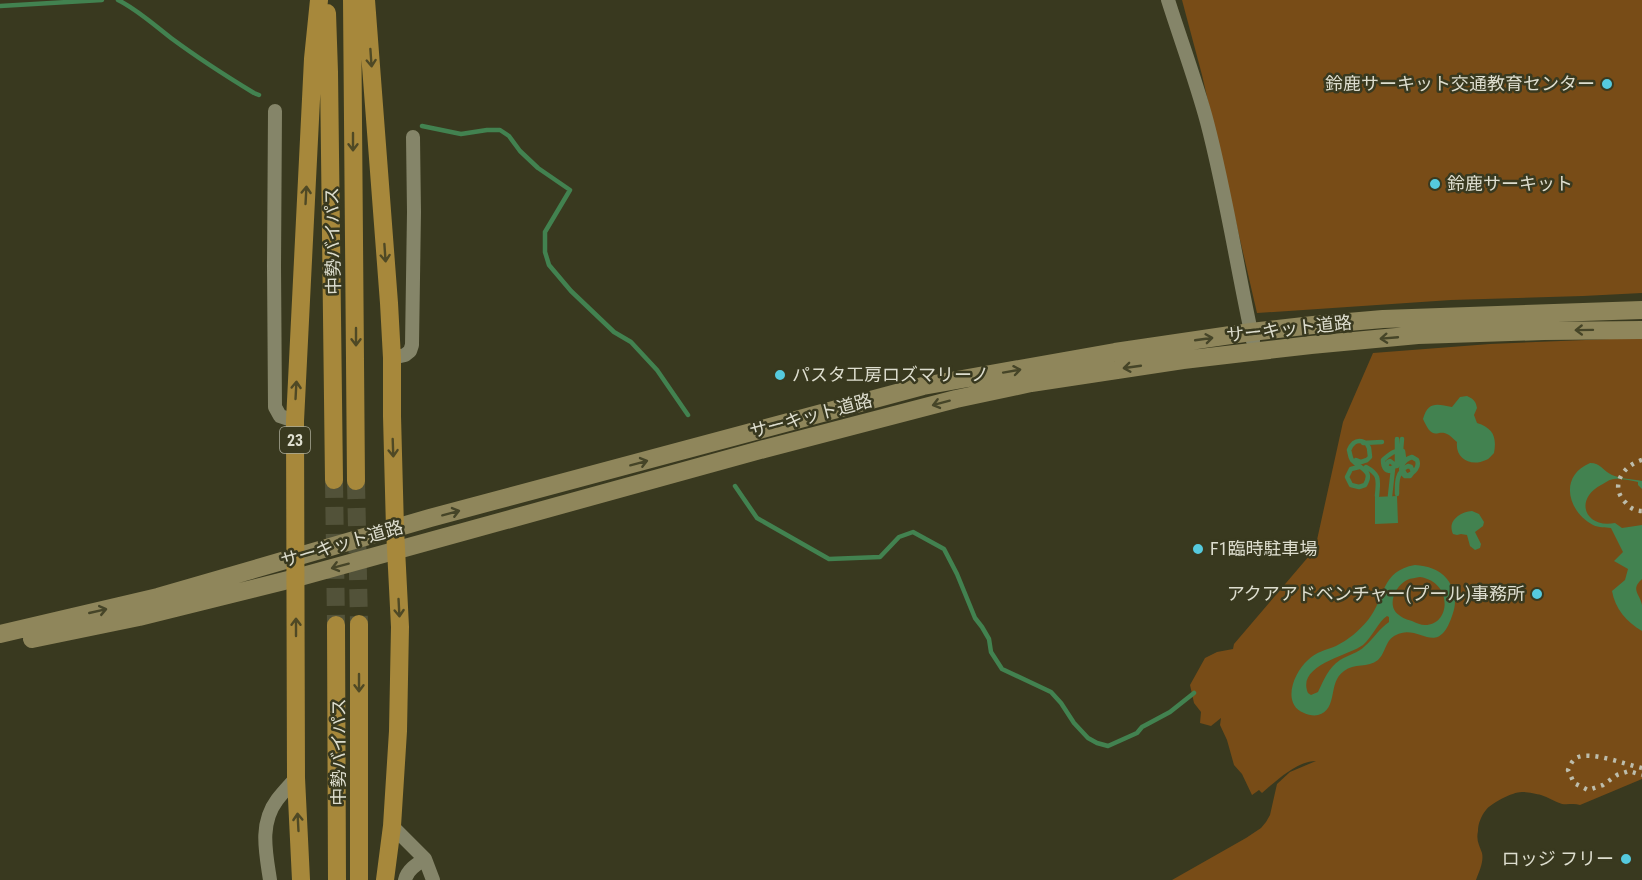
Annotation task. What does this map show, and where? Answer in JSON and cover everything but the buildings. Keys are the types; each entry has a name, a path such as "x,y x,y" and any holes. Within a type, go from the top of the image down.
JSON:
{"highway":[{"name":"23","path":"301,880 296,778 294,421 313,59 319,0"},
{"name":"中勢バイパス","path":"327,0 334,480"},
{"name":"中勢バイパス","path":"352,0 356,481"},
{"path":"366,0 392,358 395,529 400,639 398,731 392,826 385,880"},
{"name":"中勢バイパス","path":"359,624 359,880"},
{"name":"中勢バイパス","path":"336,625 337,880"}],"street":[{"path":"1168,0 1209,129 1255,352"},
{"path":"274,111 276,407 280,416 294,421"},
{"path":"392,358 405,355 410,351 412,345 413,137"},
{"name":"サーキット道路","path":"0,634 158,597 395,529 923,386 1115,352 1251,332 1383,319 1642,310"},
{"name":"サーキット道路","path":"0,644 139,618 396,551 764,449 956,399 1031,383 1183,360 1418,335 1642,330"},
{"path":"270,880 265,836 266,824 272,807 296,778"},
{"path":"392,826 425,859 432,880"},
{"path":"405,880 413,867 425,859"}],"shaded area":[{"name":"鈴鹿サーキット","path":"1182,0 1642,0 1642,293 1451,300 1257,313 1202,75"},
{"path":"1642,339 1642,779 1580,805 1562,804 1541,795 1523,792 1514,793 1498,801 1486,810 1479,823 1477,837 1482,860 1476,880 1172,880 1261,828 1270,815 1277,784 1290,772 1316,761 1294,768 1262,793 1259,790 1252,795 1242,774 1234,765 1220,725 1221,718 1211,726 1200,723 1201,712 1194,703 1190,685 1205,658 1217,652 1233,649 1234,644 1315,549 1343,422 1373,353 1490,344"},
{"path":"1467,396 1476,404 1474,415 1477,423 1490,430 1495,442 1494,453 1488,459 1475,463 1461,457 1457,442 1450,436 1430,431 1423,419 1430,407 1438,405 1452,407 1460,397"},
{"path":"1590,463 1597,464 1615,476 1642,481 1642,489 1638,482 1611,480 1592,491 1585,505 1590,518 1597,522 1615,523 1622,528 1642,525 1642,579 1636,589 1642,605 1642,631 1622,614 1614,598 1612,591 1625,580 1628,569 1614,561 1623,552 1611,528 1593,525 1584,519 1572,503 1570,485 1574,476"},
{"path":"1397,496 1398,523 1375,524 1375,497"},
{"path":"1472,511 1479,514 1484,522 1483,526 1475,532 1481,544 1480,548 1475,550 1470,546 1467,535 1453,534 1452,529 1456,518"},
{"path":"1415,565 1437,570 1452,587 1455,600 1454,609 1441,635 1435,638 1405,632 1392,637 1378,660 1348,669 1339,676 1329,707 1324,712 1311,715 1297,709 1291,695 1298,672 1303,665 1314,655 1340,644 1361,628 1374,612 1389,579 1404,568","holes":["1420,577 1431,580 1438,587 1445,603 1440,618 1434,623 1425,625 1402,617 1393,607 1394,596 1399,587 1407,580","1387,616 1389,622 1365,646 1332,667 1318,692 1311,695 1308,693 1306,683 1309,675 1316,668 1363,645"]}],"waterway":[{"path":"0,6 102,0"},
{"path":"118,0 202,60 259,95"},
{"path":"422,126 461,134 500,130 509,136 520,151 538,168 570,190 545,232 545,252 549,265 571,291 614,332 631,342 657,370 688,415"},
{"path":"1397,439 1397,466"},
{"path":"1397,494 1401,471 1404,468 1408,466 1411,467 1413,472 1410,476 1405,476 1403,473 1401,470 1401,468 1402,465 1404,462 1412,457 1417,460 1418,465 1416,470 1414,471 1412,473 1410,475 1407,476 1404,473 1402,468 1401,464 1402,439"},
{"path":"1359,467 1351,469 1347,477 1351,485 1359,487 1365,485 1368,476 1365,470 1352,460 1349,450 1355,442 1364,442"},
{"path":"1363,443 1382,442"},
{"path":"1356,460 1361,462 1370,457 1367,444"},
{"path":"1391,471 1385,468 1383,460 1390,454 1403,451 1404,458 1399,464 1390,469 1386,466 1390,461 1394,464"},
{"path":"1366,467 1376,476 1377,496"},
{"path":"1390,496 1393,469"},
{"path":"735,486 757,518 829,559 880,557 899,537 913,532 944,549 975,618 989,639 991,652 1002,669 1051,692 1074,723 1088,738 1097,743 1108,746 1137,733 1142,727 1170,712 1194,693"}],"tunnel":[{"path":"334,480 336,625"},
{"path":"356,481 359,624"}],"railway":[{"path":"1642,460 1629,467 1618,484 1621,497 1628,505 1635,510 1642,511"},
{"path":"1642,768 1609,759 1582,756 1576,758 1568,770 1574,783 1588,790 1629,771 1642,775"}],"place":[{"name":"鈴鹿サーキット交通教育センター","path":"1607,84"},
{"name":"鈴鹿サーキット","path":"1435,184"},
{"name":"パスタ工房ロズマリーノ","path":"780,375"},
{"name":"F1臨時駐車場","path":"1198,549"},
{"name":"アクアアドベンチャー(プール)事務所","path":"1537,594"},
{"name":"ロッジ フリー","path":"1626,859"}]}
